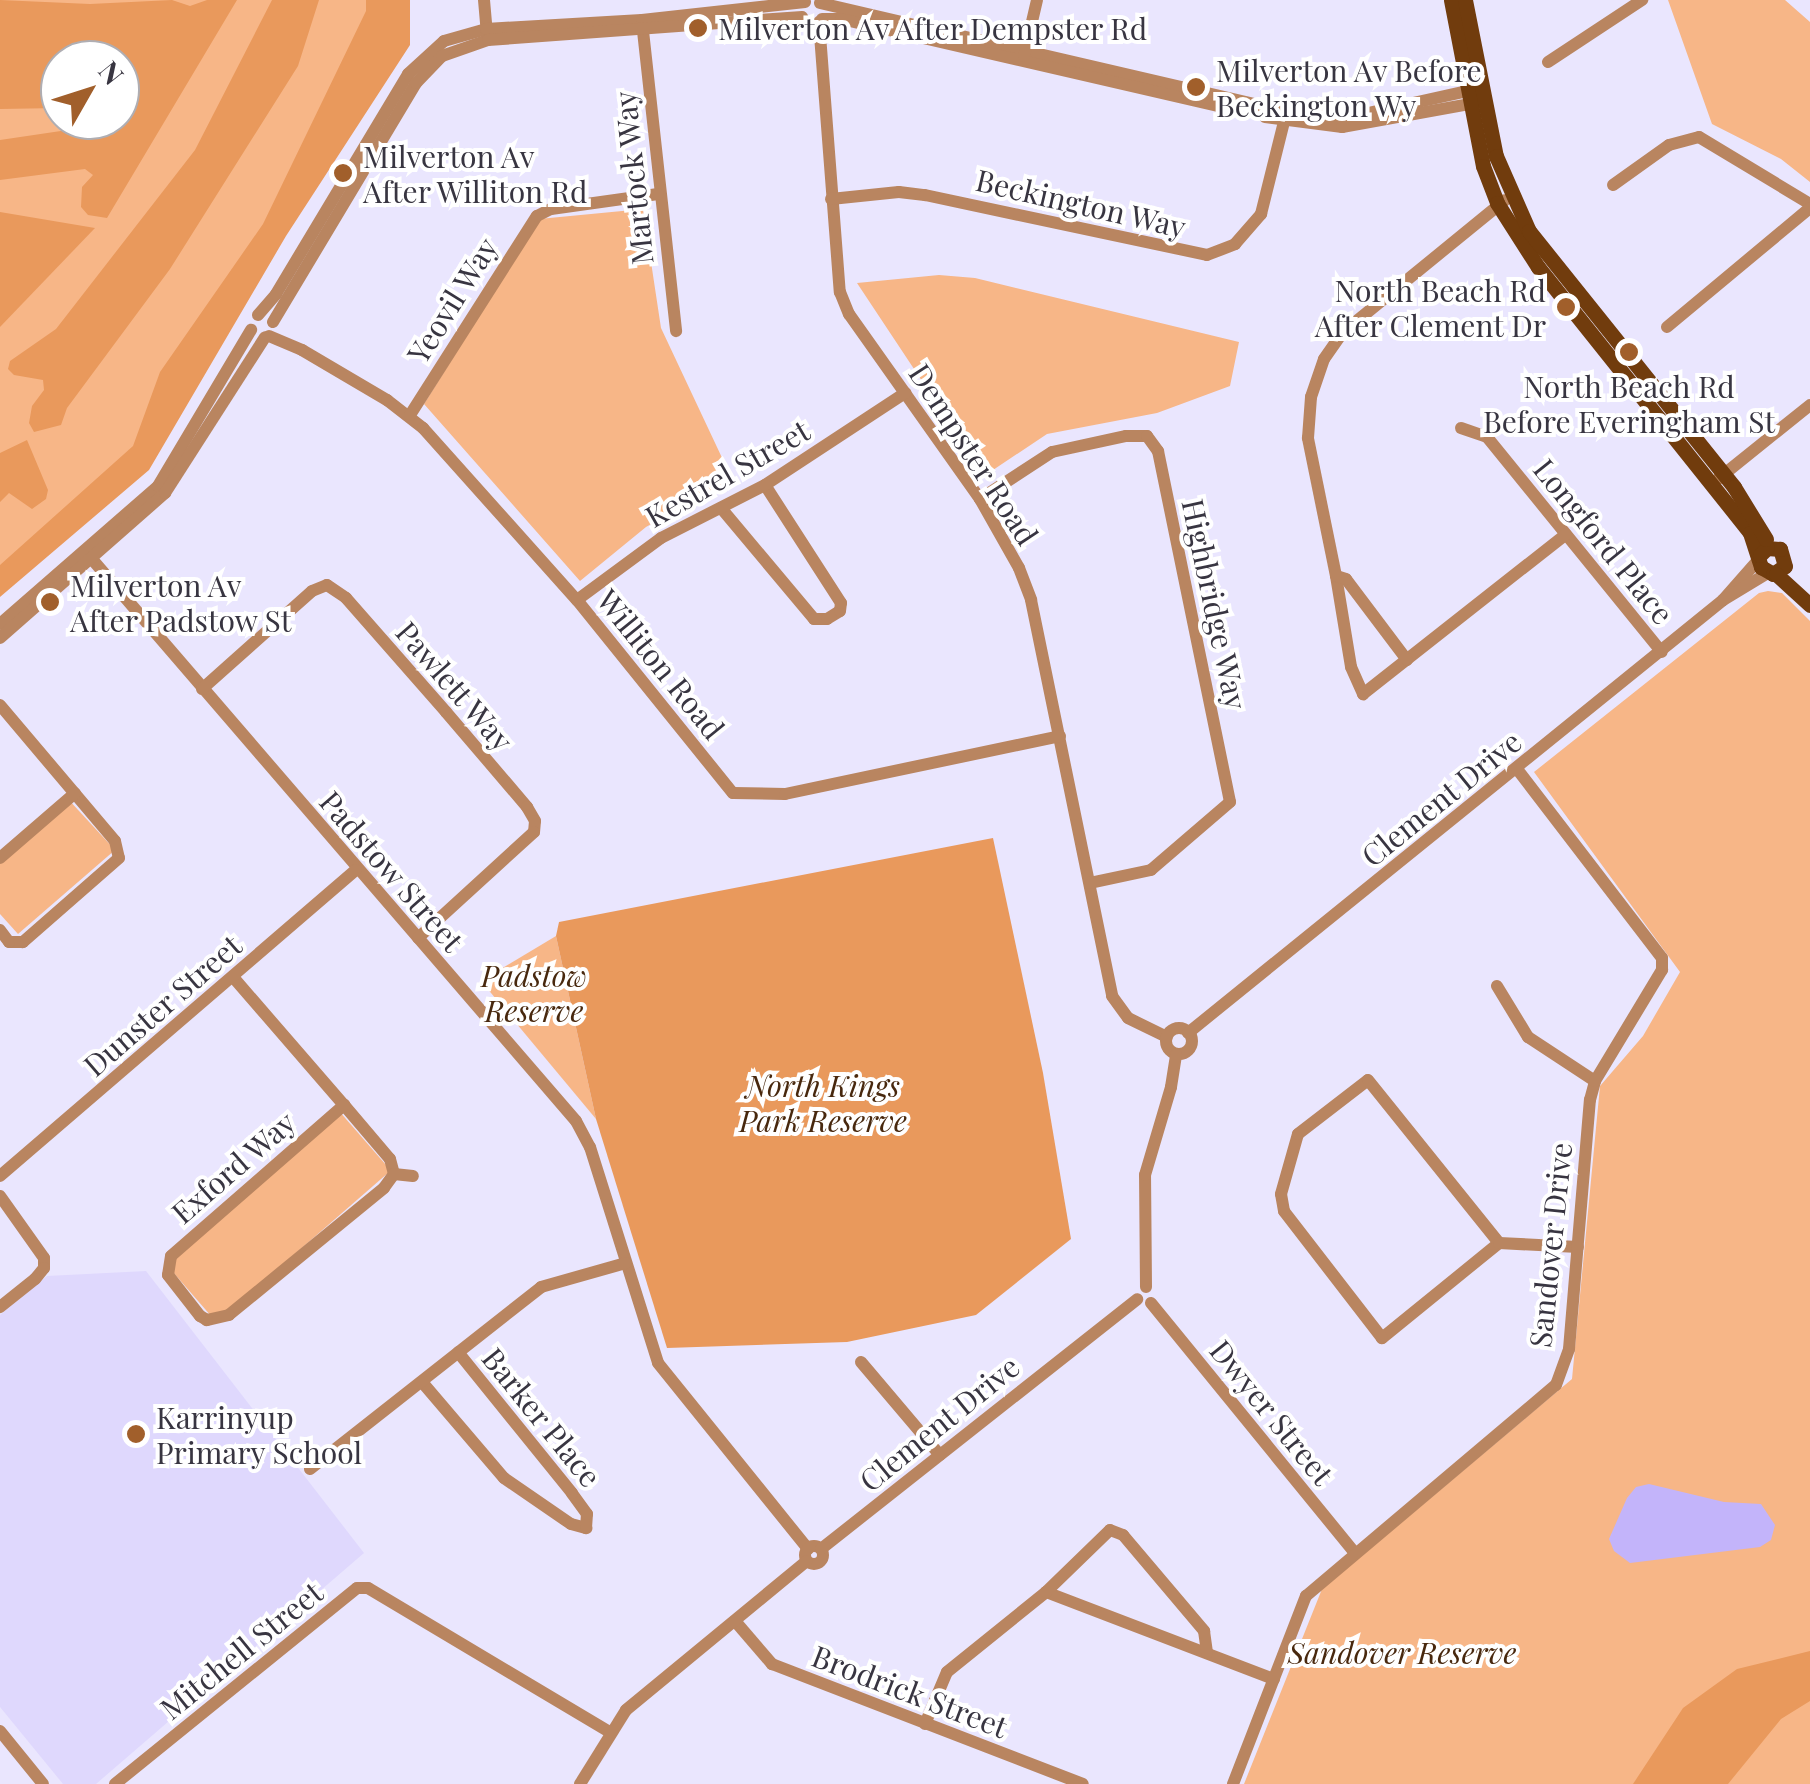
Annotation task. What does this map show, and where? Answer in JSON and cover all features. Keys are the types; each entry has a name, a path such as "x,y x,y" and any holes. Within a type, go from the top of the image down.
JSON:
{"main road":[{"path":"1451,0 1504,200 1538,267 1776,547 1770,565"},
{"path":"1465,0 1475,96"},
{"path":"1718,479 1770,565 1810,605"},
{"path":"1770,565 1810,591"}],"street":[{"path":"484,0 487,35"},
{"path":"1025,54 1037,0"},
{"path":"1548,62 1642,0"},
{"path":"812,1 812,20"},
{"path":"0,638 164,479 258,315 276,294 408,74 444,42 487,35 642,25 726,10 812,1 1285,117 1350,117 1475,96"},
{"name":"Dempster Road","path":"812,1 840,292 849,314 980,499 1032,600 1112,996 1128,1018 1166,1037"},
{"path":"726,10 812,20 841,18 1025,54"},
{"name":"Martock Way","path":"642,25 676,331"},
{"path":"0,624 173,484 422,75 442,56 487,35"},
{"name":"Beckington Way","path":"831,199 899,192 925,195 1207,255 1235,244 1261,214 1285,117"},
{"path":"1613,185 1669,145 1699,136 1810,206 1667,327"},
{"name":"Yeovil Way","path":"410,415 537,216 551,209 658,194"},
{"path":"1504,200 1365,310 1324,359 1312,397 1308,438 1351,667 1364,694 1566,534"},
{"path":"258,315 269,316 270,330"},
{"path":"251,330 270,330"},
{"name":"Williton Road","path":"270,330 410,415 578,600 733,792 785,794 1060,736"},
{"name":"Kestrel Street","path":"578,600 661,538 766,485 905,393"},
{"path":"1718,479 1810,405"},
{"name":"Longford Place","path":"1461,428 1486,437 1662,652"},
{"name":"Highbridge Way","path":"980,499 1052,452 1126,436 1147,436 1158,451 1230,802 1151,870 1090,884"},
{"path":"722,508 814,618 827,619 840,611 841,602 766,485"},
{"name":"Padstow Street","path":"88,555 576,1122 590,1147 658,1363 812,1553"},
{"name":"Clement Drive","path":"1188,1033 1770,565"},
{"path":"1336,576 1346,579 1407,660"},
{"name":"Pawlett Way","path":"202,688 312,591 327,585 346,598 446,712 536,821 534,832 418,938"},
{"path":"0,705 115,841 119,858 23,942 9,942 0,930"},
{"name":"Sandover Drive","path":"1233,1784 1306,1596 1556,1385 1569,1349 1595,1082 1662,970 1662,958 1517,769"},
{"path":"0,858 75,793"},
{"name":"Dunster Street","path":"0,1176 356,870"},
{"path":"233,977 390,1159 394,1174 413,1176"},
{"path":"1496,986 1528,1037 1595,1082"},
{"name":"Clement Drive","path":"1166,1037 1174,1029 1188,1033"},
{"name":"Clement Drive","path":"580,1784 610,1732 646,1692 812,1553 1144,1297 1145,1175 1172,1088 1176,1054 1190,1048 1188,1033"},
{"path":"1166,1037 1169,1050 1176,1054"},
{"path":"1499,1243 1368,1080 1298,1134 1281,1194 1284,1211 1382,1338 1499,1243 1578,1247"},
{"name":"Exford Way","path":"344,1104 179,1246 167,1266 172,1284 207,1320 228,1314 384,1188 394,1174"},
{"path":"0,1196 40,1247 44,1268 0,1308"},
{"path":"310,1469 541,1287 626,1263"},
{"name":"Dwyer Street","path":"1144,1297 1354,1552"},
{"name":"Barker Place","path":"422,1382 504,1478 571,1524 586,1528 587,1514 572,1493 458,1352"},
{"path":"861,1362 940,1455"},
{"path":"925,1724 947,1672 1046,1592 1110,1530 1117,1530 1204,1632 1207,1653"},
{"name":"Mitchell Street","path":"115,1784 357,1588 368,1588 610,1732"},
{"path":"1046,1592 1274,1679"},
{"name":"Brodrick Street","path":"735,1621 772,1664 1084,1784"},
{"path":"0,1731 43,1784"}],"shaded area":[{"name":"Karrinyup Primary School","path":"146,1271 364,1553 96,1784 63,1784 0,1707 0,1315 47,1276"},
{"path":"1649,1484 1724,1502 1761,1504 1775,1525 1771,1540 1760,1547 1630,1563 1614,1551 1609,1539 1627,1498 1636,1487"}],"green space":[{"path":"0,0 390,0 140,461 0,582"},
{"path":"0,0 90,4 172,0 190,6 207,0 237,0 107,218 88,215 81,207 82,187 93,175 85,169 0,180 0,140 40,134 40,140 140,140 140,40 40,40 40,108 0,109"},
{"path":"272,0 319,0 298,66 170,269 67,408 61,425 34,432 29,423 32,406 44,390 43,380 14,375 8,369 10,361 56,329 195,150"},
{"path":"366,0 410,0 410,45 286,236 149,470 0,597 0,565 133,446 160,372 263,224 366,11"},
{"path":"1668,0 1785,0 1810,22 1810,182 1781,159 1712,124"},
{"path":"643,209 661,328 732,479 646,527 580,581 424,404 539,219"},
{"path":"0,212 95,228 0,327"},
{"path":"939,275 975,278 1239,342 1230,386 1157,413 1047,434 993,470 979,467 857,283"},
{"path":"27,440 48,490 46,499 32,509 9,493 0,502 0,453"},
{"name":"Sandover Reserve","path":"1759,593 1782,593 1810,621 1810,1784 1244,1784 1322,1589 1572,1379 1600,1086 1643,1036 1680,972 1534,772"},
{"path":"68,799 115,850 18,934 0,914 0,861"},
{"name":"North Kings Park Reserve","path":"993,838 1043,1073 1071,1239 976,1315 847,1342 667,1348 596,1119 556,936 559,922"},
{"name":"Padstow Reserve","path":"556,936 596,1119 481,981"},
{"path":"339,1111 391,1171 216,1322 165,1263"},
{"path":"1810,1651 1810,1701 1781,1719 1728,1784 1633,1784 1683,1708 1737,1669"}],"place":[{"name":"Milverton Av After Dempster Rd","path":"698,28"},
{"name":"Milverton Av Before Beckington Wy","path":"1196,87"},
{"name":"Milverton Av After Williton Rd","path":"343,173"},
{"name":"North Beach Rd After Clement Dr","path":"1566,307"},
{"name":"North Beach Rd Before Everingham St","path":"1629,352"},
{"name":"Milverton Av After Padstow St","path":"50,602"},
{"name":"Karrinyup Primary School","path":"136,1434"}]}
